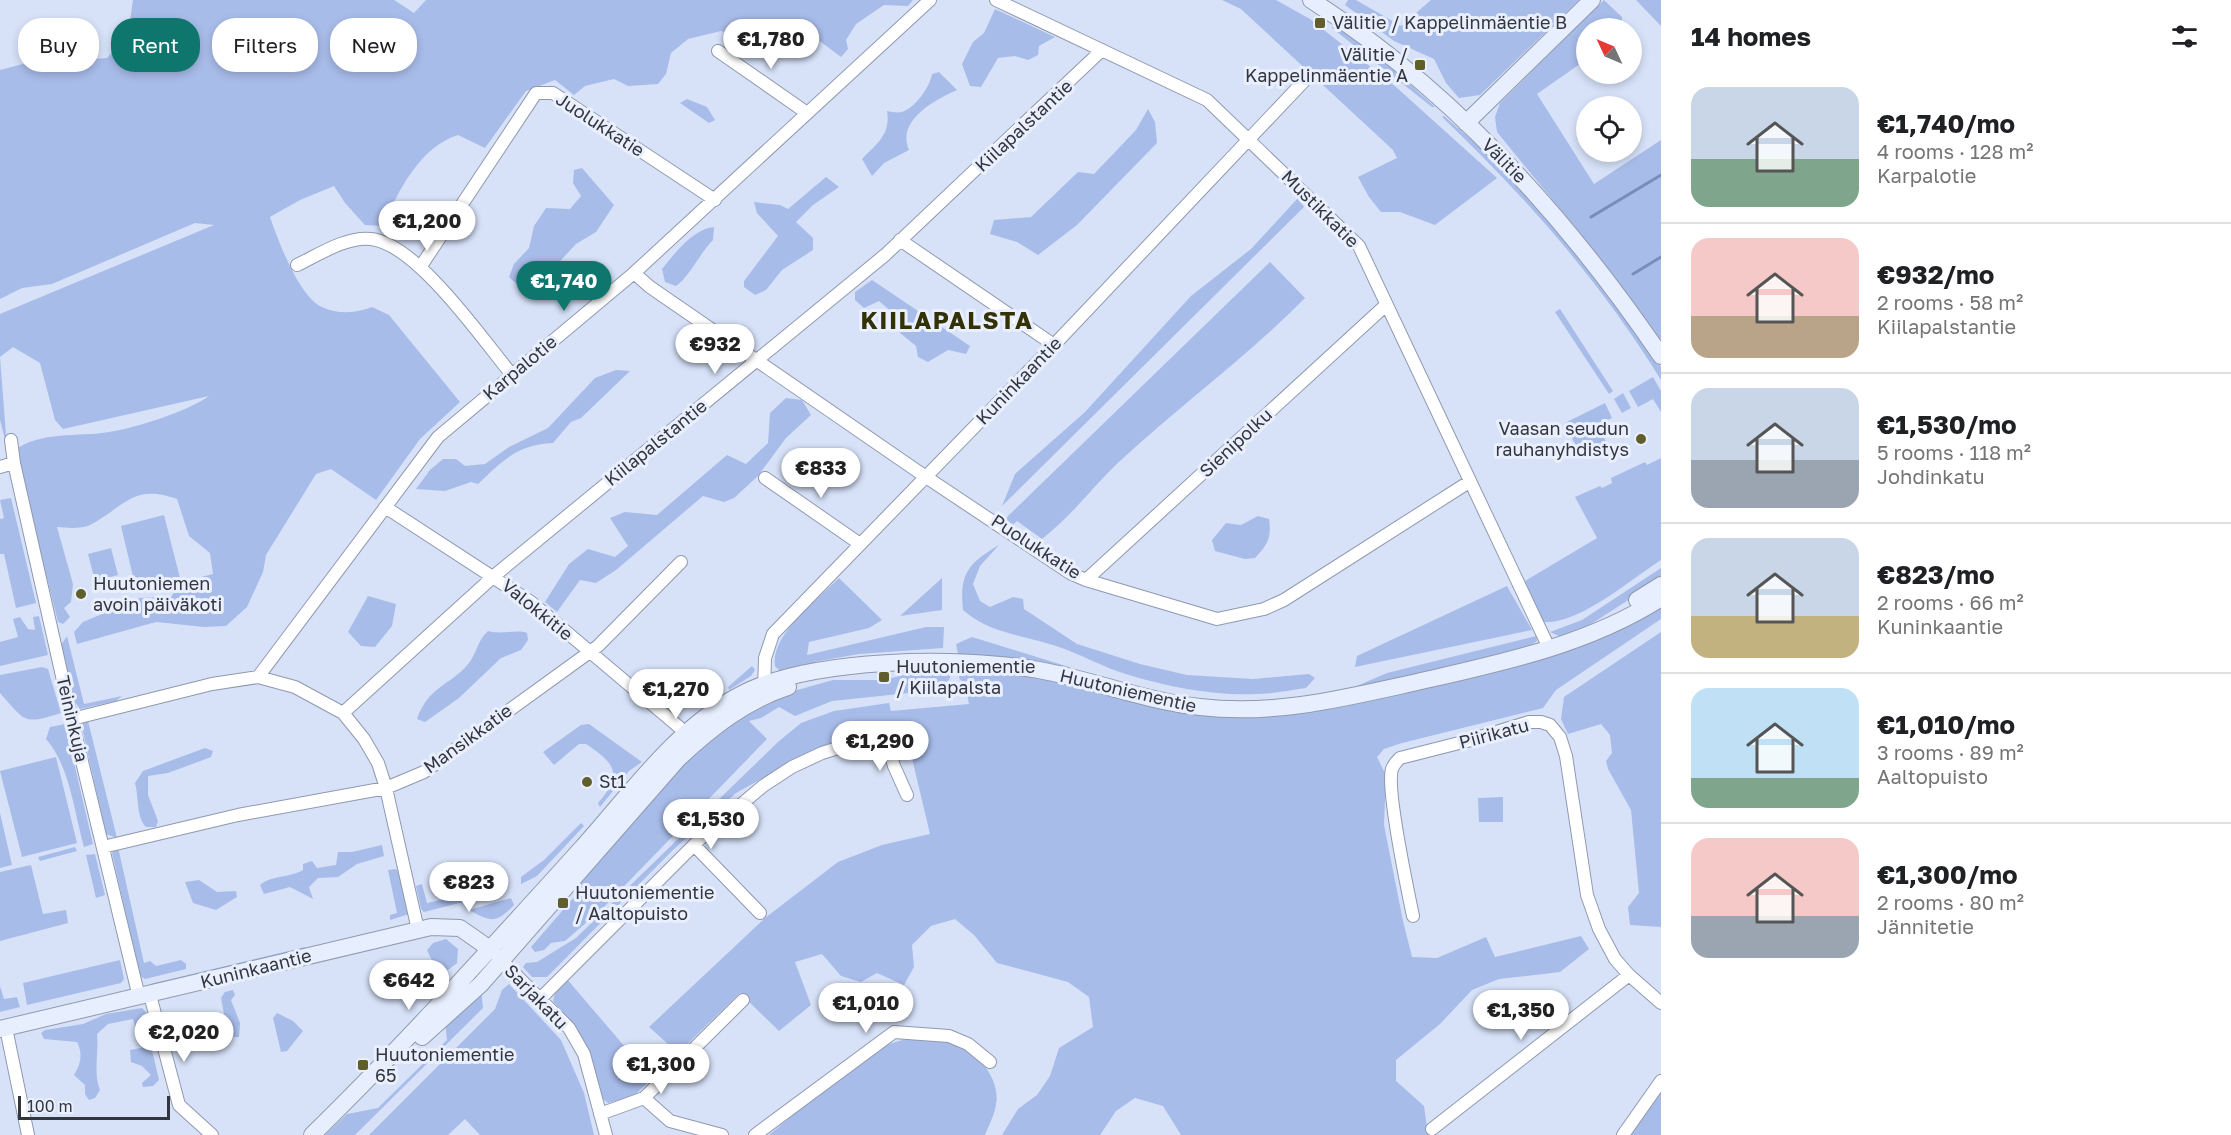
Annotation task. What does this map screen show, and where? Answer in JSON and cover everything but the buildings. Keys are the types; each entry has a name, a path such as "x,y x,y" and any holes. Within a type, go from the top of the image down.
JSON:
{"main road":[{"name":"Välitie","path":"1311,0 1362,34 1466,123 1515,170 1556,216 1626,304 1661,356"},
{"path":"1466,123 1592,0"},
{"name":"Huutoniementie","path":"1584,635 1661,585"},
{"name":"Huutoniementie","path":"312,1135 496,955 675,742 718,707 809,672 919,662 975,662 1038,670 1170,702 1200,707 1245,710 1300,707 1514,659 1584,635 1637,613 1661,598"},
{"name":"Kuninkaantie","path":"3,1029 418,930 445,926 460,928 496,955"}],"street":[{"name":"Karpalotie","path":"258,677 438,437 634,273 930,0"},
{"name":"Mustikkatie","path":"996,0 1207,100 1359,246 1549,648"},
{"path":"717,51 807,113"},
{"name":"Kiilapalstantie","path":"343,713 494,576 900,240 1102,51"},
{"name":"Kuninkaantie","path":"764,689 765,658 773,634 1054,345 1305,80"},
{"name":"Juolukkatie","path":"421,266 536,93 553,93 715,200"},
{"path":"297,265 342,244 370,238 386,244 421,266 512,375"},
{"path":"900,240 1054,345"},
{"name":"Puolukkatie","path":"634,273 650,287 756,361 1070,573 1086,580 1216,619 1256,611 1284,600 1469,482"},
{"name":"Sienipolku","path":"1086,580 1386,305"},
{"name":"Teininkuja","path":"11,440 14,463 72,719 103,847 145,996 179,1105 212,1135"},
{"path":"0,467 14,463"},
{"path":"765,478 860,544"},
{"name":"Valokkitie","path":"385,507 494,576 557,623 589,653 679,727"},
{"name":"Mansikkatie","path":"103,847 238,815 386,788 424,772 589,653 681,562"},
{"path":"72,719 212,684 258,677 295,687 343,713 368,746 386,788 418,930"},
{"name":"Piirikatu","path":"1413,916 1401,855 1393,788 1392,770 1400,758 1529,722 1550,725 1560,737 1575,809 1587,895 1599,929 1615,959 1629,975 1661,1003"},
{"path":"540,999 694,845 734,809 792,767 857,742 902,733"},
{"path":"886,738 894,766 907,795"},
{"path":"694,845 760,913"},
{"name":"Sarjakatu","path":"496,955 569,1028 584,1054 606,1135"},
{"path":"1432,1129 1629,975"},
{"path":"600,1114 644,1098 743,1000"},
{"path":"3,1029 28,1135"},
{"path":"755,1135 894,1032 949,1036 968,1044 990,1062"},
{"path":"1623,1135 1661,1081"},
{"path":"644,1098 670,1121 722,1135"}],"shaded area":[{"path":"133,0 394,0 414,13 426,0 913,0 908,6 884,5 856,24 846,40 848,49 841,57 817,39 801,37 787,49 779,44 776,27 762,24 745,38 721,31 688,39 671,53 666,74 658,84 628,86 614,79 585,86 574,95 555,80 526,91 485,148 458,135 432,149 403,185 383,226 365,225 345,203 334,186 300,200 270,217 290,267 313,301 335,311 354,312 372,307 389,315 460,402 420,439 376,500 331,469 316,474 266,555 263,572 247,607 226,626 204,627 156,622 77,644 74,632 83,622 140,598 171,597 181,582 213,574 210,553 189,536 177,499 150,494 130,499 90,525 74,528 57,527 73,584 71,602 64,608 70,617 63,624 58,622 15,450 25,444 48,437 109,432 133,427 175,413 209,396 63,429 55,420 40,363 13,347 0,357 0,314 214,225 195,223 52,284 22,288 0,299 0,70 18,65 18,72 99,72 99,59 107,58 111,54 111,72 200,72 200,18 130,18"},
{"path":"1222,0 1276,0 1310,19 1396,87 1497,178 1435,225 1400,212 1381,212 1358,177 1397,158 1393,150 1241,9"},
{"path":"1348,0 1356,0 1401,26 1431,0 1579,0 1480,95 1459,98 1446,83 1434,59 1394,41 1345,5"},
{"path":"1604,0 1622,17 1622,18 1586,18"},
{"path":"1636,0 1661,0 1661,26"},
{"path":"995,9 1055,37 1039,46 1038,55 1028,60 1015,56 998,58 981,87 970,86 962,64 973,42 984,33"},
{"path":"1333,26 1370,48 1435,107 1432,107 1332,28"},
{"path":"1576,28 1576,67 1537,94 1576,156 1576,162 1580,162 1594,184 1628,162 1642,162 1642,152 1661,140 1661,343 1592,248 1497,132 1495,117 1500,103"},
{"path":"939,72 957,90 928,106 912,121 906,140 909,150 884,163 872,176 862,159 882,138 887,126 887,111 907,110 925,91 932,74"},
{"path":"687,99 707,107 715,120 709,123 680,103"},
{"path":"1148,109 1155,122 1157,143 1077,225 1038,255 1017,242 990,234 994,220 1031,217 1078,172 1094,174 1136,130"},
{"path":"1444,116 1488,154 1545,212 1657,361 1661,367 1661,380 1613,308 1560,241 1503,178 1442,117"},
{"path":"582,168 614,205 596,232 576,244 536,287 521,288 509,277 514,264 529,248 534,226 546,208 570,209 581,196 573,183 574,170"},
{"path":"826,177 839,187 813,205 796,222 813,238 813,250 782,270 766,290 755,295 744,287 744,281 778,236 757,213 754,202 780,205 788,209"},
{"path":"1298,198 1304,207 1002,506 1015,474 1085,412 1191,296 1251,249"},
{"path":"714,227 713,240 686,276 676,286 665,282 662,269 679,249 699,232"},
{"path":"1270,262 1305,298 1283,320 1120,461 1064,520 1042,539 1017,521 1013,525 1004,520"},
{"path":"872,280 970,346 966,354 948,350 928,362 918,357 916,346 900,333 894,314 879,301 864,308 855,300 855,292"},
{"path":"1560,309 1613,391 1609,394 1555,312"},
{"path":"0,357 7,447 0,420"},
{"path":"616,370 630,371 581,418 571,422 553,443 540,444 511,455 478,484 471,482 445,491 416,489 430,470 443,459 456,459 465,466 485,464 509,447 548,428 595,378"},
{"path":"1653,377 1661,391 1661,412 1653,399 1638,407 1629,391"},
{"path":"1623,393 1631,408 1622,413 1614,399"},
{"path":"786,398 802,400 811,415 786,438 758,476 734,498 724,502 703,496 616,570 596,583 580,580 557,612 545,602 569,564 588,549 615,557 628,546 610,518 625,512 657,515 727,455 746,464 768,443 770,413"},
{"path":"1605,403 1612,418 1598,425 1608,446 1582,459 1565,423"},
{"path":"1661,458 1661,560 1588,609 1557,621 1543,622 1525,581 1597,538 1575,497 1612,483 1611,478 1645,462 1647,465"},
{"path":"11,498 36,603 16,608 4,554 0,554 0,519 4,518 0,500"},
{"path":"164,515 180,578 136,589 121,526"},
{"path":"1258,516 1269,519 1270,531 1265,545 1255,558 1245,559 1215,551 1212,540 1226,523 1241,525"},
{"path":"999,545 980,566 973,584 980,601 990,607 1013,597 1023,599 1024,609 1077,644 1140,664 1187,675 1253,679 1309,674 1315,678 1306,688 1269,693 1224,694 1192,690 1129,675 1056,646 984,624 963,610 963,587 968,570 973,564"},
{"path":"111,548 118,575 95,581 88,554"},
{"path":"1661,568 1661,579 1588,626 1561,637 1550,632 1582,620"},
{"path":"839,578 882,620 869,628 809,642 807,655 926,627 944,627 943,648 859,654 814,662 819,665 780,671 775,666 775,654 780,642 797,618"},
{"path":"942,578 942,610 900,616"},
{"path":"1507,586 1532,630 1355,667 1357,656"},
{"path":"368,596 396,604 392,626 375,647 361,646 348,632"},
{"path":"1661,604 1661,619 1556,690 1543,708 1402,743 1384,749 1377,757 1386,775 1384,825 1412,957 1437,958 1486,937 1495,957 1581,936 1589,949 1560,972 1499,979 1472,990 1440,1024 1396,1060 1396,1081 1424,1106 1428,1135 1181,1135 1163,1106 1135,1098 1116,1111 1100,1135 1002,1135 1018,1109 1037,1095 1050,1076 1059,1048 1093,1027 1089,997 1068,982 997,963 974,935 955,919 931,926 912,945 914,967 904,985 877,973 861,982 841,976 822,954 795,962 811,1005 779,1031 740,993 678,1053 649,1027 765,918 838,862 882,845 930,834 910,750 909,725 894,725 893,729 797,759 736,793 673,850 547,977 532,977 523,967 526,963 537,962 576,938 778,742 801,723 834,711 889,703 891,711 969,704 965,685 959,678 960,668 1038,675 1197,714 1524,662"},
{"path":"39,616 48,655 0,666 0,642 18,637 13,619 20,617 28,629 35,630 33,617"},
{"path":"488,631 523,632 527,633 528,640 521,650 501,658 459,698 425,722 417,719 428,699 471,660 480,641"},
{"path":"1661,632 1661,927 1630,925 1628,907 1639,893 1631,810 1608,769 1606,761 1612,753 1610,735 1601,724 1568,734 1561,719 1564,697"},
{"path":"67,636 84,704 122,696 116,701 80,709 75,702 61,645"},
{"path":"1536,636 1537,641 1504,655 1450,669 1352,688 1387,673"},
{"path":"972,637 1069,667 1070,670 1022,661 958,654 956,644"},
{"path":"752,666 755,670 751,676 729,690 728,687"},
{"path":"42,667 48,669 61,713 32,720 15,710 0,693 0,675"},
{"path":"931,668 951,668 948,681 938,690 832,701 795,716 779,707 761,718 749,721 767,739 602,909 565,941 551,943 544,950 535,952 531,947 575,896 574,891 586,870 710,734 783,694 833,680 884,680"},
{"path":"84,719 88,721 117,838 106,834 81,723"},
{"path":"65,724 93,844 84,847 66,776 61,762 46,739 50,727"},
{"path":"589,724 642,762 629,771 600,807 598,803 606,793 613,777 613,770 604,758 586,744 579,744 554,765 543,752 581,725"},
{"path":"205,748 213,751 211,757 168,773 148,776 148,795 158,821 156,827 146,827 139,812 135,783 143,771"},
{"path":"56,757 77,843 22,857 0,771"},
{"path":"1503,797 1503,822 1479,822 1478,798"},
{"path":"0,813 12,865 0,868"},
{"path":"581,823 584,826 537,876 521,884 521,877 544,860"},
{"path":"382,845 384,856 357,864 338,877 318,878 309,887 313,899 290,887 264,894 260,885 298,873 303,870 303,864 312,861 317,868 336,865 338,852 352,852"},
{"path":"75,847 77,851 40,861 38,857"},
{"path":"118,847 144,963 150,961 156,966 181,960 186,964 186,969 145,979 140,976 112,853"},
{"path":"95,854 105,895 96,898 86,855"},
{"path":"31,865 43,914 66,910 68,923 0,941 0,872"},
{"path":"396,869 401,876 409,914 390,920 390,915 397,913 388,870"},
{"path":"199,880 217,892 236,891 237,897 216,910 193,903 185,882"},
{"path":"422,884 427,903 497,887 498,893 424,912 421,909 416,886"},
{"path":"511,898 514,905 498,918 488,919 469,910"},
{"path":"446,939 458,949 457,963 444,973 437,971 427,950 433,943"},
{"path":"305,947 306,950 158,986 150,984"},
{"path":"120,960 124,979 121,983 27,1005 23,983"},
{"path":"566,978 625,1047 657,1073 634,1096 608,1103 603,1099 583,1047 553,1001 555,993"},
{"path":"509,984 561,1040 584,1093 594,1135 480,1135 465,1119 448,1135 369,1135 495,1009 502,990"},
{"path":"0,986 4,999 17,997 20,1007 0,1012"},
{"path":"481,989 483,1008 355,1135 325,1135 347,1114 378,1108 447,1040 445,1023"},
{"path":"233,990 235,995 231,1000 240,1023 239,1037 234,1037 225,1019 221,998 225,992"},
{"path":"142,1008 149,1015 153,1036 143,1039 137,1034 133,1019 108,1024 97,1034 97,1077 100,1090 95,1098 89,1100 85,1094 85,1085 74,1075 80,1059 77,1042 44,1039 41,1033 45,1030 83,1024 106,1014"},
{"path":"277,1013 293,1021 303,1031 287,1051 281,1052 273,1018"},
{"path":"912,1037 930,1037 958,1044 973,1054 986,1068 997,1095 994,1112 985,1135 769,1135 824,1089 886,1045"},
{"path":"151,1046 159,1080 153,1086 143,1087 142,1083 151,1075 142,1066 131,1062 130,1050"},
{"path":"1661,1091 1661,1135 1631,1135 1632,1134"}],"waterway":[{"path":"1591,217 1661,175"},
{"path":"1633,274 1661,257"}],"place":[{"name":"Välitie / Kappelinmäentie B","path":"1320,23"},
{"name":"Välitie / Kappelinmäentie A","path":"1420,65"},
{"name":"Vaasan seudun rauhanyhdistys","path":"1641,439"},
{"name":"Huutoniemen avoin päiväkoti","path":"81,594"},
{"name":"Huutoniementie / Kiilapalsta","path":"884,677"},
{"name":"St1","path":"587,782"},
{"name":"Huutoniementie / Aaltopuisto","path":"563,903"},
{"name":"Huutoniementie 65","path":"363,1065"}],"district":[{"name":"KIILAPALSTA","path":"947,321"}]}
